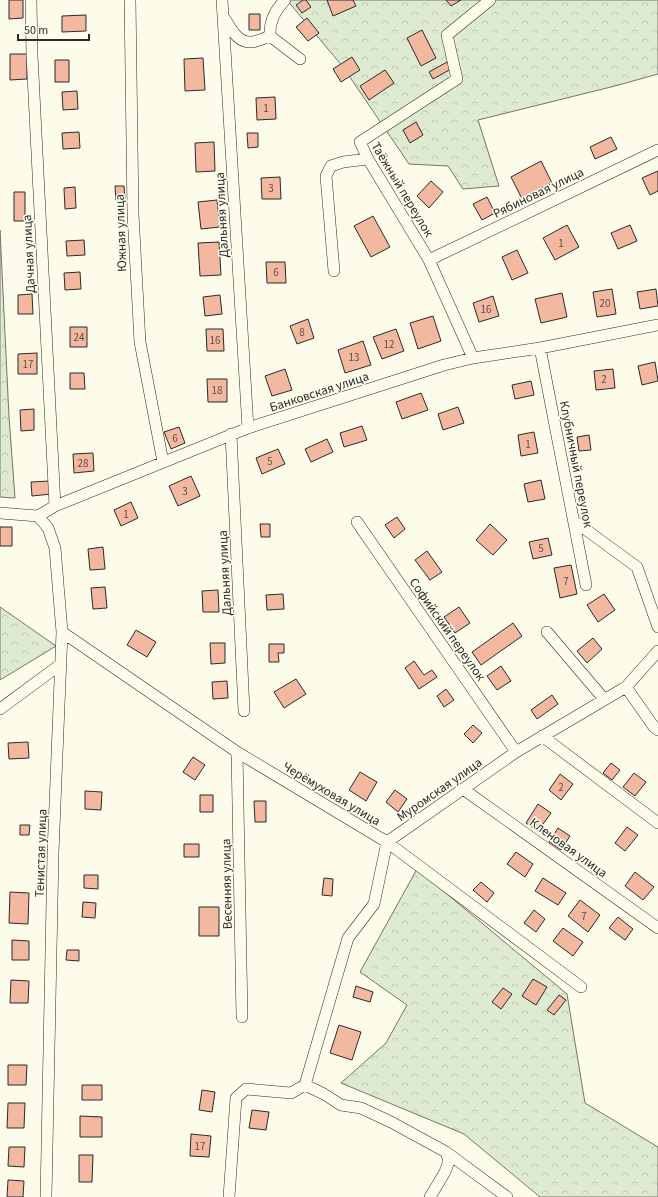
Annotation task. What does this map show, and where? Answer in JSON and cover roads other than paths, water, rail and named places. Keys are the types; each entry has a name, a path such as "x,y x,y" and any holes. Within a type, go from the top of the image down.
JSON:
{"street":[{"name":"Дачная улица","path":"31,0 32,55 55,506"},
{"name":"Южная улица","path":"130,0 133,214 140,342 163,462"},
{"name":"Дальняя улица","path":"222,0 248,428"},
{"path":"285,0 274,13 269,26 270,36 300,59"},
{"name":"Таёжный переулок","path":"473,358 429,260 368,159 360,142 457,79 447,35 490,0"},
{"path":"224,18 234,33 241,40 251,42 270,36"},
{"name":"Рябиновая улица","path":"429,260 658,150"},
{"path":"334,271 326,176 331,166 343,162 368,159"},
{"name":"Банковская улица","path":"38,516 55,506 231,434 444,365 473,358 540,348 658,325"},
{"name":"Клубничный переулок","path":"540,348 586,585"},
{"name":"Дальняя улица","path":"231,434 244,711"},
{"path":"0,513 38,516"},
{"name":"Тенистая улица","path":"38,516 48,528 55,548 62,632 53,853 46,1197"},
{"path":"574,521 637,567 658,627"},
{"name":"Софийский переулок","path":"357,522 516,752"},
{"name":"Черёмуховая улица","path":"62,632 237,752 387,842 581,987"},
{"path":"547,632 604,699"},
{"name":"Муромская улица","path":"387,842 516,752 626,687 658,651"},
{"path":"0,710 61,664"},
{"path":"626,687 654,727 658,730"},
{"path":"542,736 658,823"},
{"name":"Весенняя улица","path":"237,752 242,1017"},
{"name":"Кленовая улица","path":"463,789 658,928"},
{"path":"230,1197 236,1098 246,1089 291,1093 305,1085 348,938 374,904 387,842"},
{"path":"305,1085 341,1105 361,1108 391,1122 446,1152 507,1197"},
{"path":"430,1197 445,1172 449,1161 446,1152"}]}
